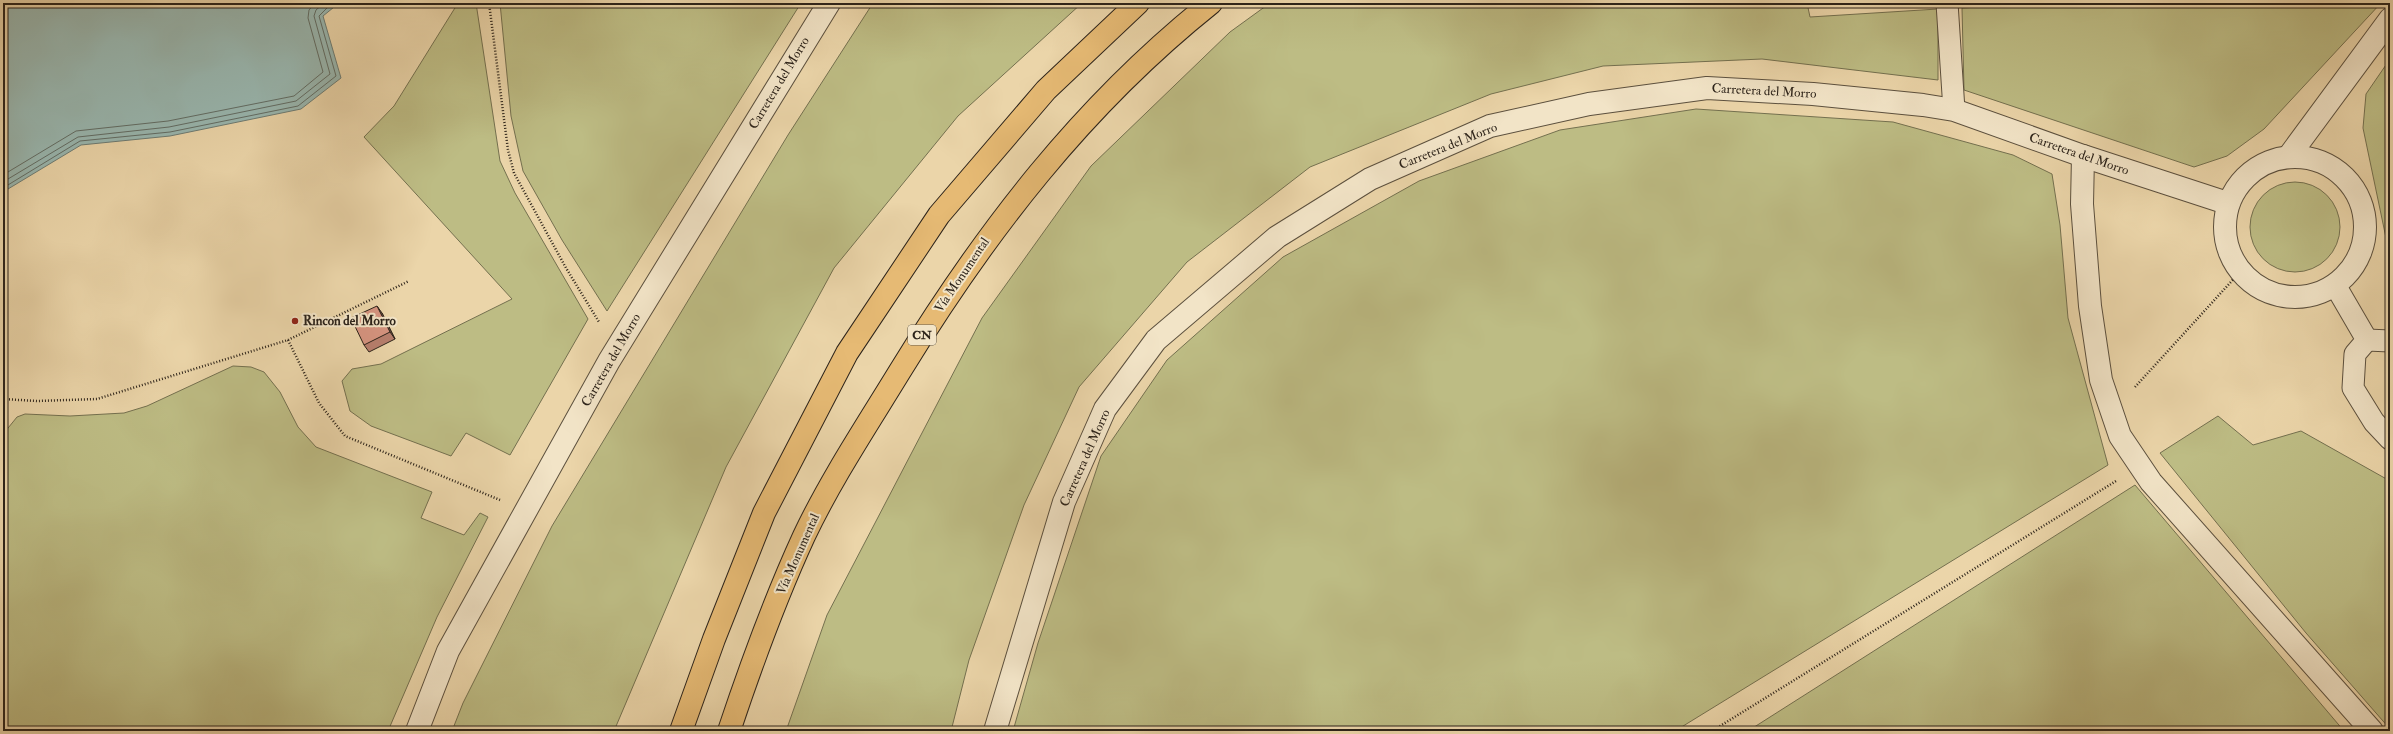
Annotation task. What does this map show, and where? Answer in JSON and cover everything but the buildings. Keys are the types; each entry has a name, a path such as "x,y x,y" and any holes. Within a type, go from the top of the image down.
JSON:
{"highway":[{"path":"680,731 714,639 764,513 847,353 939,215 1046,90 1138,3"},
{"name":"Vía Monumental","path":"729,731 749,669 804,537 837,473 966,267 1032,179 1081,122 1140,66 1211,3"}],"street":[{"name":"Carretera del Morro","path":"417,731 448,651 616,349 829,3"},
{"path":"2289,156 2390,19"},
{"name":"Carretera del Morro","path":"995,731 1064,502 1105,409 1156,340 1277,237 1370,179 1490,126 1589,104 1707,88 1813,94 1954,110 2083,156 2227,203"},
{"path":"2083,156 2082,204 2090,306 2101,380 2120,436 2151,482 2372,731"},
{"path":"2289,156 2312,158 2333,167 2351,183 2362,203 2366,225 2363,248 2352,268 2336,285 2317,294 2296,297 2275,294 2256,286 2240,272 2228,251 2223,227 2227,203 2237,185 2251,170 2270,160 2289,156"}],"lane":[{"path":"1946,3 1954,110"},
{"path":"2336,285 2367,340"},
{"path":"2367,340 2390,341"},
{"path":"2367,340 2355,354 2353,388 2374,422 2390,439"}],"path":[{"path":"489,3 508,150 514,173 566,268 616,349"},
{"path":"2112,411 2240,272"},
{"path":"3,408 4,399 37,401 96,398 288,340 409,281"},
{"path":"288,340 319,402 345,436 526,510"},
{"path":"1712,731 2140,466"}],"shaded area":[{"path":"458,3 476,3 500,161 515,193 588,319 510,455 466,433 451,456 371,426 350,411 342,381 352,369 381,364 512,299 364,137 394,106"},
{"path":"500,3 801,3 607,311 562,240 523,171 511,116"},
{"path":"873,3 1082,3 958,116 834,268 726,467 614,731 452,731 463,703 552,526 788,135"},
{"path":"1270,3 1807,3 1810,17 1938,9 1938,80 1762,59 1603,66 1491,94 1310,167 1187,262 1079,387 1024,505 969,660 951,731 786,731 827,615 982,318 1091,166 1230,32"},
{"path":"2006,3 2381,3 2264,129 2227,156 2194,167 1964,90 1962,8 1996,6"},
{"path":"2390,59 2390,257 2363,128 2366,94"},
{"path":"1696,109 1893,122 2013,155 2052,174 2060,225 2068,318 2108,465 1675,731 1013,731 1038,643 1101,456 1167,360 1283,257 1419,181 1560,130"},
{"path":"2295,182 2312,185 2327,195 2337,210 2340,227 2337,244 2327,259 2312,269 2295,272 2278,269 2263,259 2253,244 2250,227 2253,210 2263,195 2278,185"},
{"path":"233,366 251,367 264,372 280,392 298,427 316,447 432,492 421,518 464,535 480,513 488,517 437,617 388,731 3,731 4,433 17,417 25,414 70,416 124,413 147,406"},
{"path":"2218,416 2253,445 2301,431 2390,481 2390,729 2306,633 2160,453"},
{"path":"2135,485 2344,731 1748,731"}],"water":[{"path":"3,3 339,3 323,16 341,78 301,109 170,136 81,145 3,192"}],"place":[{"name":"Rincon del Morro","path":"295,321"}]}
